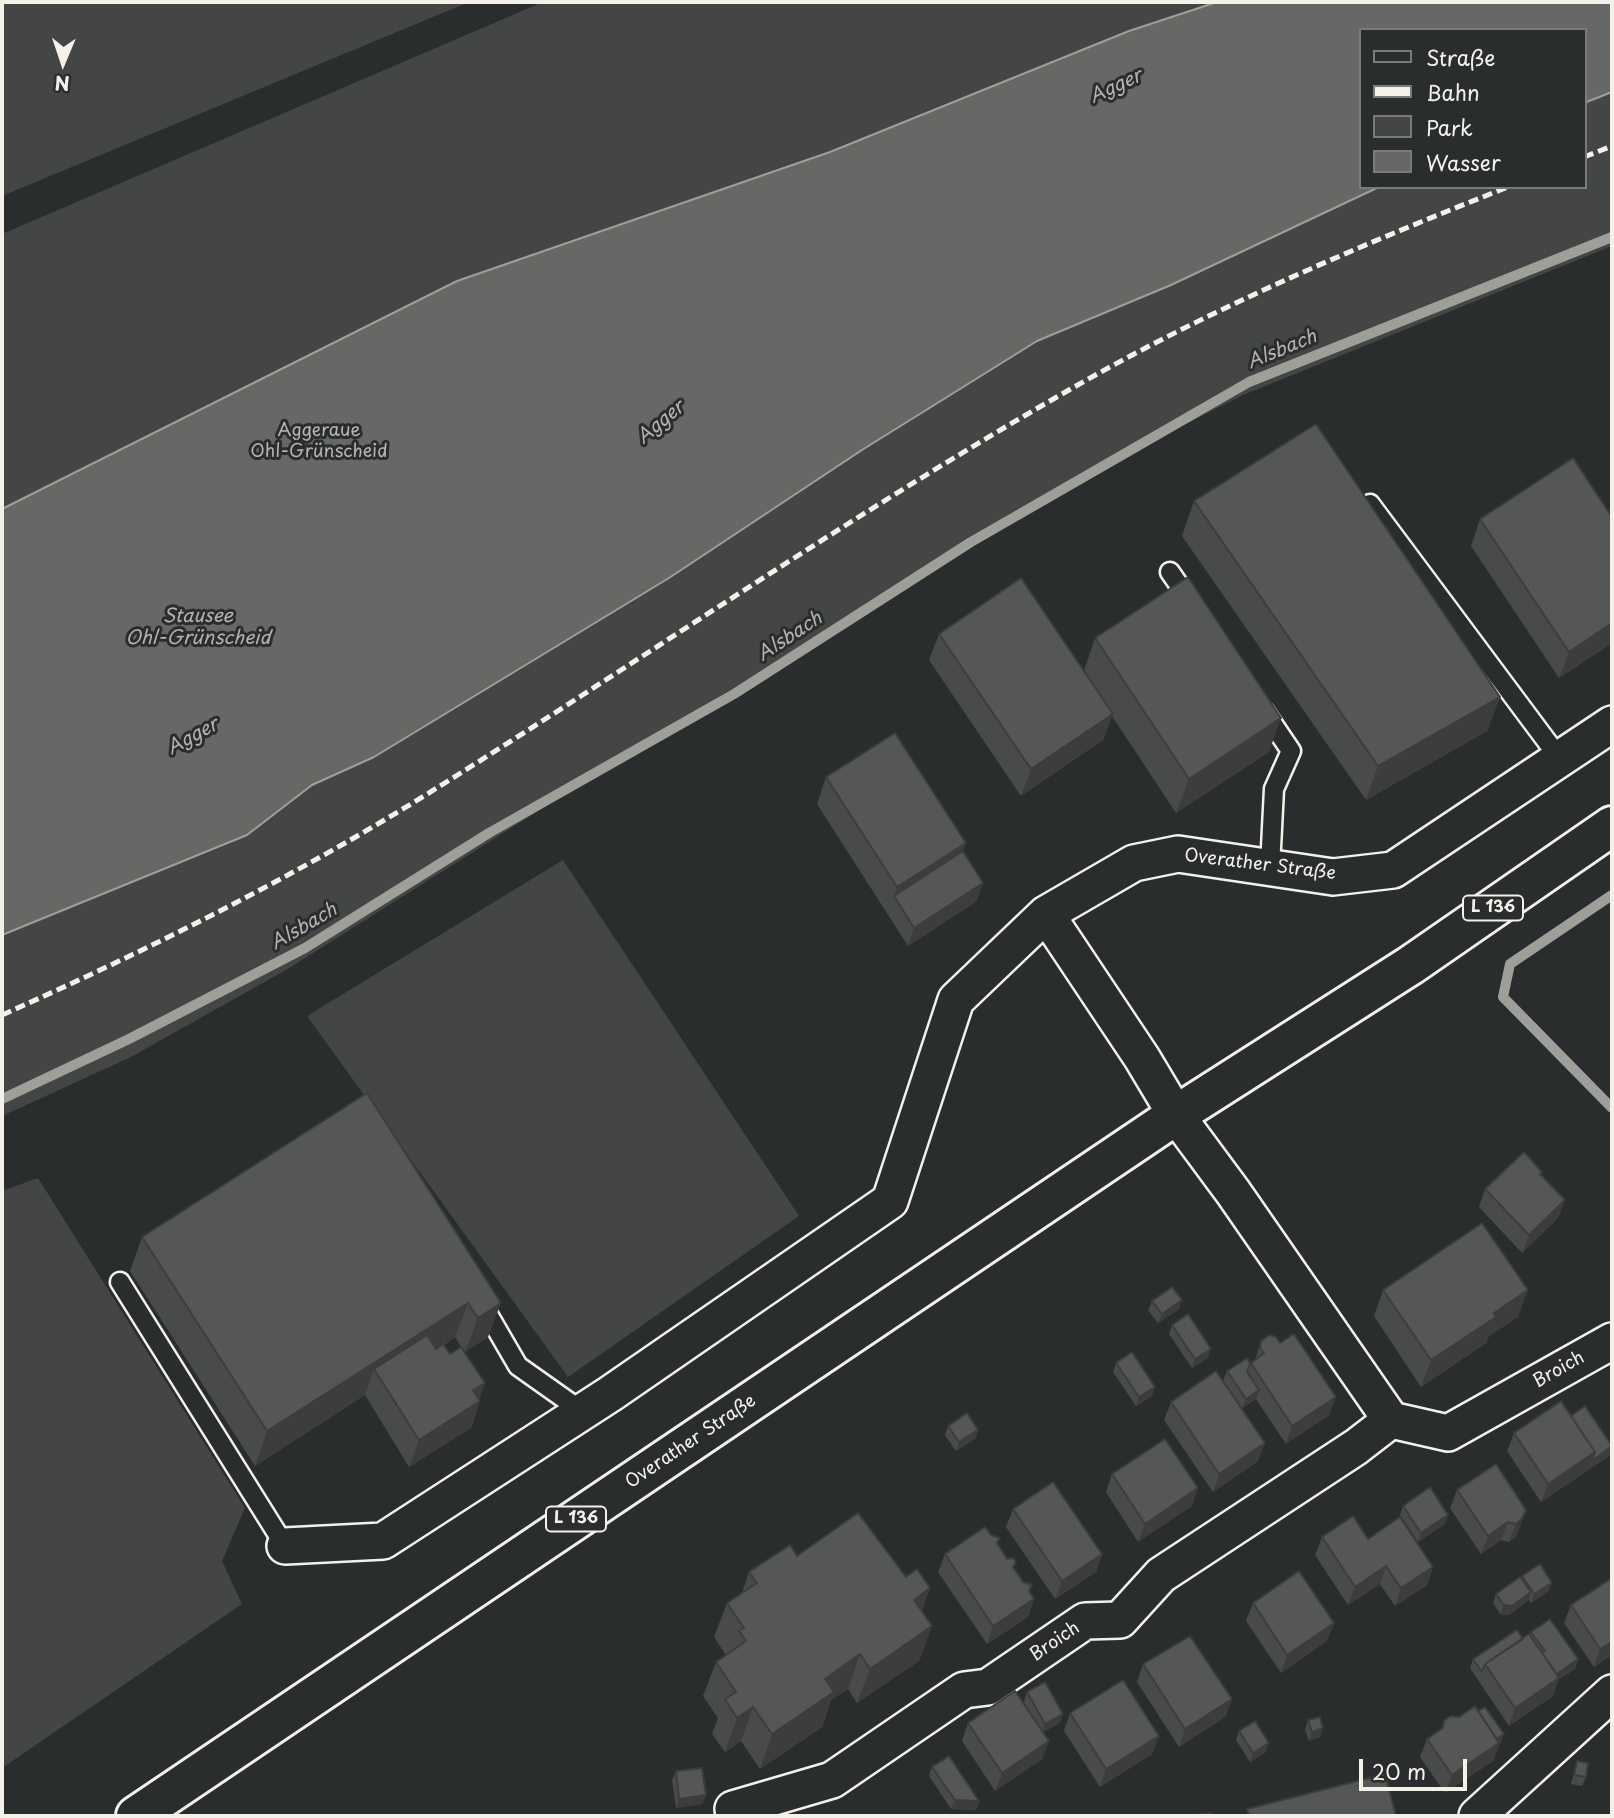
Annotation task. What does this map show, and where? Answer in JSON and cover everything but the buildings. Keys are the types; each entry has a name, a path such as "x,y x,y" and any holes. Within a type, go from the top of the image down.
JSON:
{"main road":[{"name":"Overather Straße","path":"136,1816 1176,1115 1411,965 1612,826"}],"street":[{"name":"Overather Straße","path":"285,1546 383,1541 583,1412 890,1201 956,1000 1046,914 1134,863 1178,854 1333,877 1393,870 1612,724"},
{"path":"1046,914 1142,1058 1176,1115 1233,1192 1391,1420"},
{"name":"Broich","path":"733,1809 832,1780 964,1690 988,1687 1085,1621 1120,1620 1161,1575 1356,1447 1391,1420 1448,1433 1612,1341"},
{"path":"1477,1816 1612,1693"}],"lane":[{"path":"1370,504 1560,759"},
{"path":"1170,572 1200,617"},
{"path":"1253,695 1291,751 1274,789 1270,867"},
{"path":"120,1282 285,1546"},
{"path":"471,1286 518,1366 583,1412"}],"green space":[{"path":"2,2 469,2 2,196"},
{"name":"Aggeraue Ohl-Grünscheid","path":"543,2 1612,2 1612,246 1243,395 1011,513 286,970 129,1058 2,1116 2,234"},
{"path":"563,860 799,1216 568,1377 307,1016"},
{"path":"38,1178 245,1508 222,1561 242,1604 2,1768 2,1191"}],"water":[{"name":"Stausee Ohl-Grünscheid","path":"1217,2 1612,2 1612,92 1586,102 1586,28 1358,28 1358,189 1375,189 1171,285 1037,341 862,450 669,578 374,757 312,785 247,835 2,935 2,509 457,281 830,152 1129,31"}],"waterway":[{"name":"Alsbach","path":"2,1099 129,1039 305,948 489,833 734,694 971,542 1249,382 1612,237"},
{"path":"1612,895 1510,964 1503,997 1612,1108"}],"railway":[{"path":"1586,156 1612,146"},
{"path":"2,1015 217,913 373,827 911,485 1128,357 1289,279 1503,189"}],"water label":[{"name":"Agger","path":"1116,87"},
{"name":"Agger","path":"661,423"},
{"name":"Agger","path":"193,737"}]}
